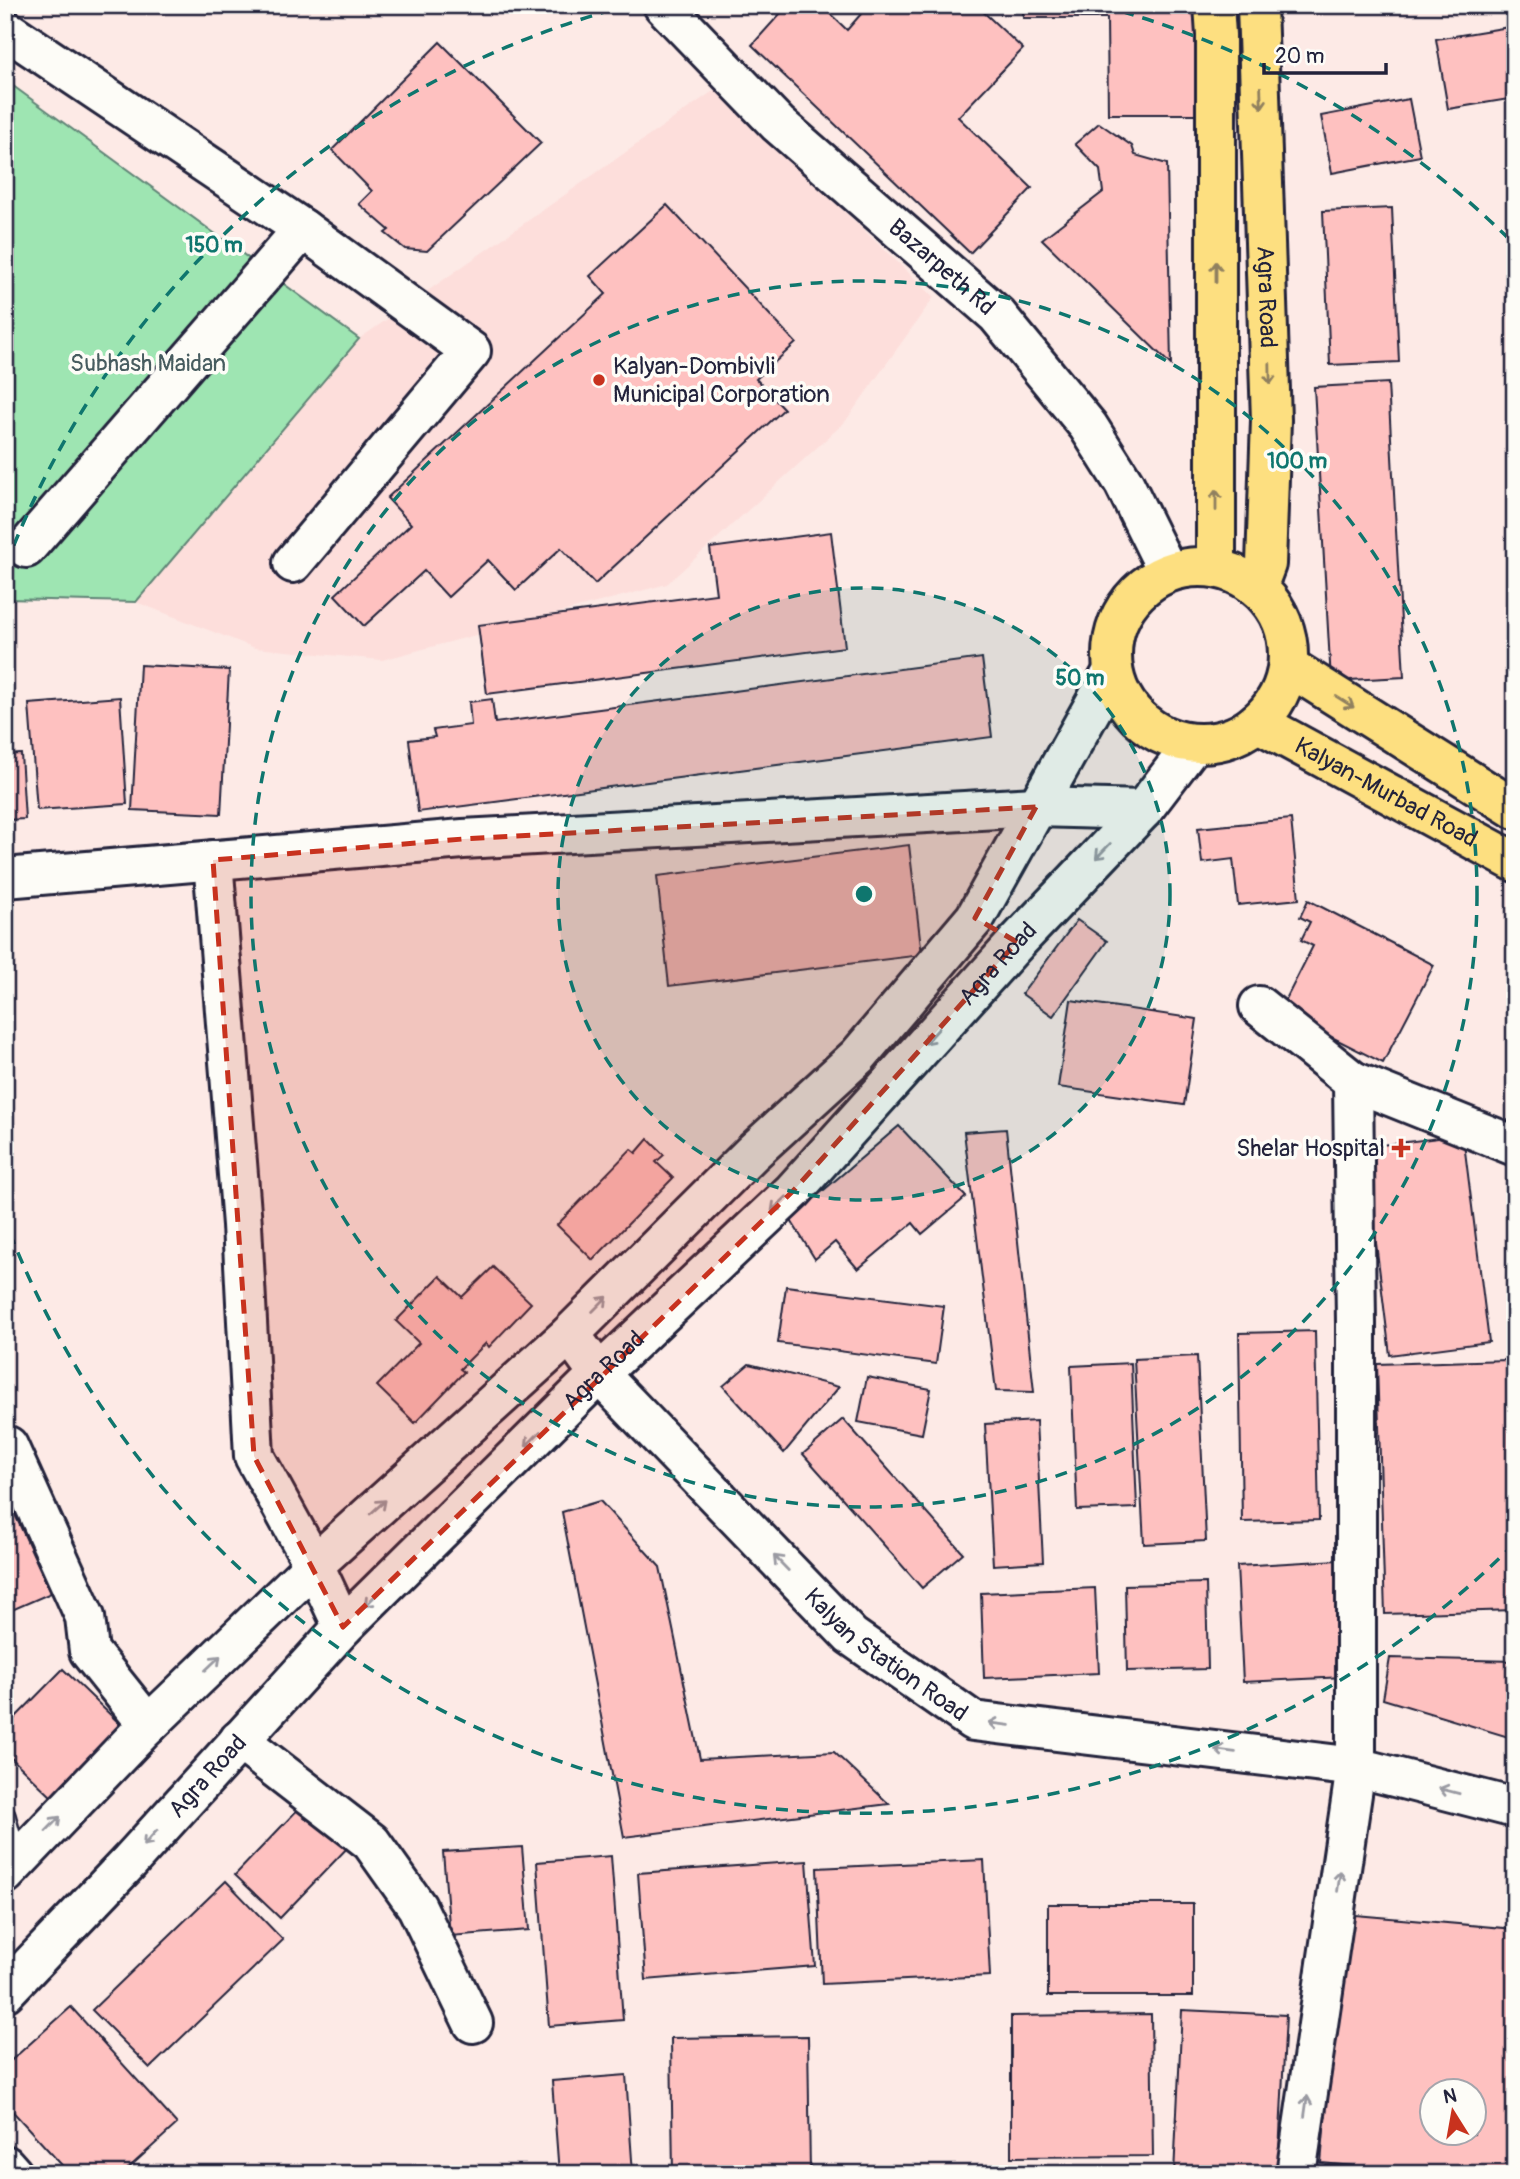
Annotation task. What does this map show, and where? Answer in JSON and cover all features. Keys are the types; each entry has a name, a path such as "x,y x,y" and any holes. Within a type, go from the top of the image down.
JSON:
{"main road":[{"name":"Agra Road","path":"1214,5 1216,568"},
{"name":"Agra Road","path":"1257,5 1271,420 1266,564 1258,588"},
{"path":"1192,567 1216,568 1239,576 1258,588 1283,623 1288,644 1288,666 1282,687 1257,722 1238,734 1217,741 1194,743 1172,738 1152,728 1134,714 1121,694 1113,671 1112,647 1117,623 1129,601 1146,584 1168,572 1192,567"},
{"name":"Kalyan-Murbad Road","path":"1288,666 1515,809"},
{"name":"Kalyan-Murbad Road","path":"1257,722 1515,862"}],"street":[{"name":"Bazarpeth Rd","path":"663,5 778,124 997,315 1088,426 1124,483 1168,572"},
{"path":"5,29 303,229 471,351 293,563"},
{"path":"26,548 303,229"},
{"name":"Agra Road","path":"14,1865 148,1726 314,1565 570,1334 752,1153 858,1056 975,918 1113,671"},
{"name":"Agra Road","path":"5,1992 130,1861 343,1627 599,1374 793,1191 1017,942 1143,810 1194,743"},
{"path":"5,878 463,839 1036,807 1143,810"},
{"path":"213,860 242,1225 254,1456 314,1565 343,1627"},
{"path":"975,918 1017,942"},
{"path":"1259,1006 1353,1081 1515,1146"},
{"path":"1296,2174 1356,1767 1357,1350 1353,1081"},
{"path":"674,1230 709,1271"},
{"name":"Kalyan Station Road","path":"570,1334 599,1374 851,1636 973,1721 1356,1767 1515,1808"},
{"path":"8,1446 85,1618 89,1651 148,1726"},
{"path":"239,1740 371,1842 417,1907 473,2024"},
{"path":"5,2165 13,2174"}],"lane":[{"path":"5,1816 14,1865"}],"highlighted area":[{"path":"1036,807 975,918 1017,942 793,1191 343,1627 254,1456 213,860 463,839"}],"shaded area":[{"name":"Kalyan-Dombivli Municipal Corporation","path":"716,89 934,297 845,422 667,584 382,660 255,648 136,602 359,339"}],"green space":[{"name":"Subhash Maidan","path":"5,80 359,339 136,602 5,599"}],"building":[{"path":"788,5 821,5 847,30 861,14 852,5 976,5 1023,49 958,117 1032,188 970,253 752,45"},
{"path":"1023,5 1199,5 1199,114 1108,114 1107,18 1023,18"},
{"path":"1515,26 1515,98 1448,109 1436,39"},
{"path":"440,42 541,143 427,251 405,249 385,233 389,230 359,204 372,191 332,150"},
{"path":"1409,99 1420,156 1332,173 1321,116"},
{"path":"1099,123 1132,146 1135,155 1167,164 1171,365 1042,239 1103,192 1100,170 1075,144"},
{"path":"667,205 796,343 756,379 784,409 595,584 561,548 516,590 488,560 448,597 424,571 364,626 335,595 411,524 387,498 606,294 590,276"},
{"path":"1392,208 1399,362 1330,365 1323,211"},
{"path":"1388,383 1404,677 1331,681 1314,387"},
{"path":"831,532 845,647 487,694 478,625 716,594 710,548"},
{"path":"982,658 992,737 418,812 409,740 435,737 433,730 471,725 469,702 492,699 495,723"},
{"path":"140,665 229,670 221,814 132,810"},
{"path":"120,697 127,804 37,810 29,704"},
{"path":"21,754 25,819 5,820 5,755"},
{"path":"1291,819 1299,899 1238,905 1233,859 1202,863 1198,828"},
{"path":"909,845 922,955 669,986 657,876"},
{"path":"1308,900 1434,965 1383,1063 1280,1011 1313,946 1301,940 1310,922 1300,917"},
{"path":"1077,920 1107,941 1053,1016 1022,994"},
{"path":"1071,1000 1197,1019 1184,1105 1058,1087"},
{"path":"899,1126 966,1197 922,1234 913,1223 858,1269 835,1242 815,1259 790,1219"},
{"path":"1006,1129 1034,1392 996,1391 964,1132"},
{"path":"1463,1135 1489,1342 1390,1355 1364,1147"},
{"path":"648,1139 664,1155 656,1162 673,1178 593,1260 557,1225 631,1149 636,1153"},
{"path":"493,1267 531,1303 489,1347 486,1343 460,1369 464,1372 415,1423 377,1386 419,1343 396,1321 440,1276 462,1297"},
{"path":"786,1286 944,1306 936,1364 778,1343"},
{"path":"1315,1331 1319,1520 1242,1522 1239,1333"},
{"path":"1197,1356 1206,1541 1144,1544 1134,1359"},
{"path":"1507,1360 1514,1610 1385,1614 1377,1364"},
{"path":"1131,1363 1137,1508 1077,1510 1071,1366"},
{"path":"749,1364 839,1387 784,1453 723,1386"},
{"path":"867,1377 931,1389 922,1434 858,1422"},
{"path":"843,1419 963,1553 922,1588 803,1454"},
{"path":"1036,1421 1043,1562 993,1565 985,1424"},
{"path":"5,1493 51,1593 5,1613"},
{"path":"600,1501 660,1567 700,1759 834,1752 889,1804 624,1837 562,1512"},
{"path":"1338,1560 1344,1677 1243,1682 1237,1566"},
{"path":"1206,1583 1208,1669 1127,1671 1125,1585"},
{"path":"1095,1588 1099,1673 984,1678 981,1593"},
{"path":"1390,1658 1515,1661 1515,1739 1383,1699"},
{"path":"63,1669 123,1727 54,1799 5,1752 5,1728"},
{"path":"306,1801 351,1844 280,1918 235,1875"},
{"path":"522,1847 529,1930 450,1936 443,1852"},
{"path":"611,1856 623,2020 549,2026 537,1862"},
{"path":"984,1860 990,1976 822,1984 817,1868"},
{"path":"807,1861 815,1966 646,1980 638,1873"},
{"path":"226,1881 283,1940 150,2068 92,2010"},
{"path":"1048,1904 1193,1904 1193,1996 1048,1996"},
{"path":"1344,1914 1515,1929 1515,2122 1510,2174 1441,2174 1321,2163"},
{"path":"71,2007 177,2124 122,2174 70,2174 5,2103 5,2066"},
{"path":"1182,2010 1286,2015 1278,2174 1174,2174"},
{"path":"1151,2014 1153,2156 1011,2157 1011,2016"},
{"path":"808,2036 810,2174 673,2174 671,2038"},
{"path":"626,2075 633,2174 559,2174 552,2081"},
{"path":"1004,2169 1071,2174 1003,2174"}],"place":[{"name":"Kalyan-Dombivli Municipal Corporation","path":"599,380"},
{"name":"Shelar Hospital","path":"1401,1148"}]}
